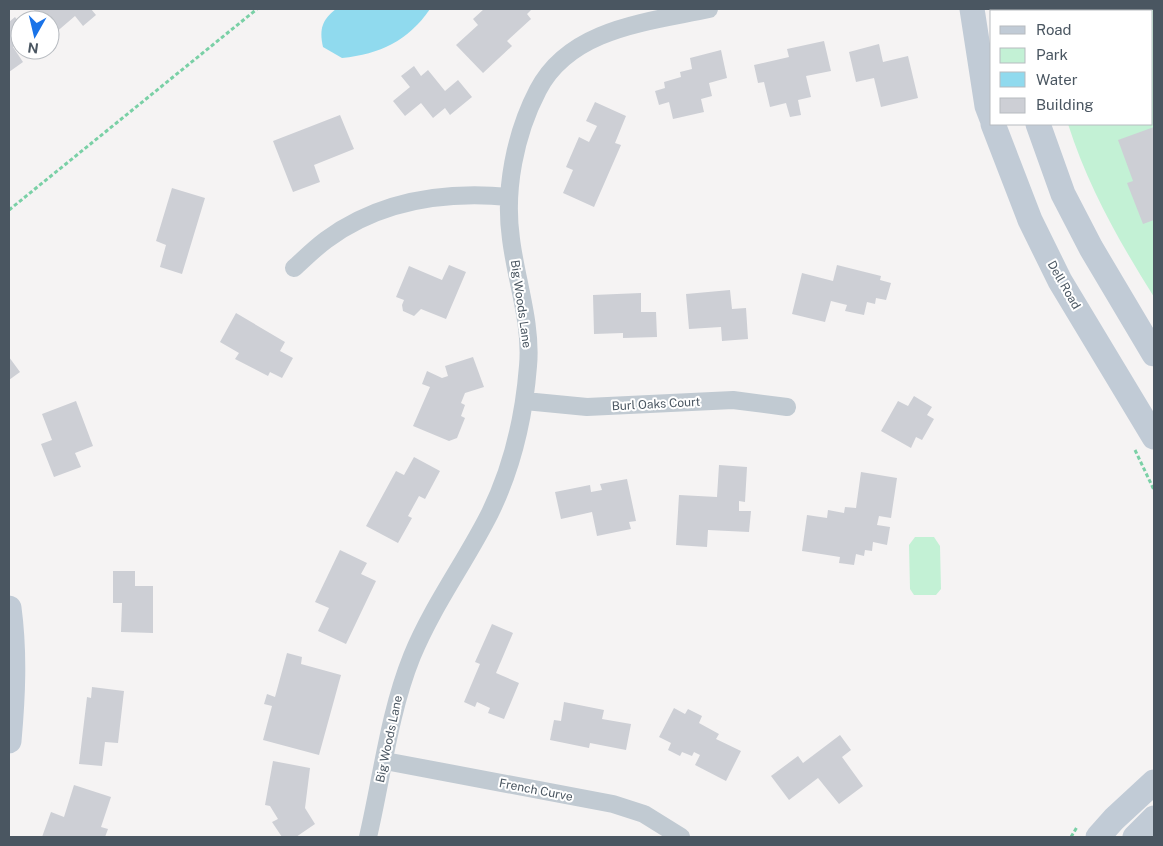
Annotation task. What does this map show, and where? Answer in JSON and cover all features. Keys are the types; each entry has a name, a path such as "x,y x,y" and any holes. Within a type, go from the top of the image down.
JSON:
{"main road":[{"path":"972,9 987,106 990,114"},
{"name":"Dell Road","path":"994,125 1030,220 1060,281 1154,437"},
{"path":"1038,125 1064,194 1091,248 1154,354"},
{"path":"9,608 14,643 9,741"},
{"path":"1098,837 1114,819 1154,782"},
{"path":"1135,837 1154,818"}],"street":[{"name":"Big Woods Lane","path":"368,837 398,696 412,656 430,617 490,513 511,464 525,401 529,362 524,309 510,237 509,197 514,161 525,121 538,89 558,62 586,42 617,28 709,9"},
{"path":"294,268 326,240 363,219 403,203 445,195 509,197"},
{"name":"Burl Oaks Court","path":"525,401 587,407 732,400 787,406"},
{"name":"French Curve","path":"385,761 613,804 644,814 681,837"}],"path":[{"path":"9,210 257,9"}],"green space":[{"path":"1154,9 1154,297 1105,213 1085,170 1068,125 1153,125 1153,10 1041,10"},
{"path":"915,537 934,537 940,546 941,589 936,595 914,595 910,589 909,545"}],"water":[{"path":"336,9 430,9 403,38 369,53 342,58 323,47 322,41 323,25"}],"building":[{"path":"91,9 96,15 83,26 75,16 60,29 60,10 34,10"},
{"path":"484,9 532,9 527,14 531,19 507,41 512,46 483,73 456,45 478,25 473,19"},
{"path":"9,22 10,60 22,60 23,62 9,72"},
{"path":"824,41 831,71 806,76 811,97 798,100 801,115 790,117 786,103 770,107 764,82 758,83 754,65 789,57 787,49"},
{"path":"879,44 883,62 908,56 918,98 881,107 874,78 856,82 849,52"},
{"path":"721,50 727,78 709,83 712,96 701,99 704,112 673,119 669,102 659,105 655,91 665,88 664,82 681,77 680,72 692,69 690,58"},
{"path":"414,66 421,76 428,70 445,91 458,80 472,97 450,115 445,108 433,118 421,103 405,116 393,101 410,87 401,76"},
{"path":"595,102 626,116 615,143 621,145 594,207 563,193 573,170 566,167 579,137 589,142 597,126 586,121"},
{"path":"340,115 354,149 314,165 320,182 293,192 273,141"},
{"path":"1154,127 1154,220 1143,224 1127,183 1133,181 1118,140"},
{"path":"172,188 205,198 182,274 160,267 166,245 156,241"},
{"path":"449,265 466,272 446,319 421,309 414,316 403,311 402,305 404,300 396,297 409,266 442,280"},
{"path":"837,265 881,276 880,280 891,283 886,300 876,298 875,304 867,302 864,315 845,311 847,305 831,301 825,322 792,314 802,273 833,281"},
{"path":"730,290 732,309 746,308 748,339 722,341 721,327 689,329 686,294"},
{"path":"641,293 641,312 656,312 657,337 623,338 623,333 594,334 593,295"},
{"path":"236,313 285,342 280,351 293,358 282,378 270,372 268,376 235,359 239,353 220,342"},
{"path":"9,357 20,372 9,380"},
{"path":"473,357 484,387 465,393 461,403 465,405 461,416 465,418 457,438 449,441 413,426 430,387 422,384 427,371 442,378 448,376 445,366"},
{"path":"914,396 932,407 927,415 934,419 922,440 916,437 911,448 881,431 898,401 908,406"},
{"path":"76,401 93,446 75,453 81,467 54,477 41,444 52,440 42,414"},
{"path":"414,457 440,471 425,499 419,496 408,516 412,518 398,543 366,526 396,471 404,475"},
{"path":"719,465 747,467 745,502 739,501 739,511 751,511 749,532 708,530 707,547 676,545 679,495 717,497"},
{"path":"861,472 897,478 891,518 879,516 877,525 890,527 887,545 873,542 872,551 865,550 864,556 856,554 854,565 839,563 840,557 802,551 807,515 827,518 828,510 844,513 845,507 856,508"},
{"path":"627,479 636,521 629,522 631,529 597,536 592,512 561,519 555,492 590,485 591,492 602,490 600,484"},
{"path":"340,550 367,563 361,574 376,581 346,644 318,631 329,608 315,602"},
{"path":"113,571 135,571 135,586 153,586 153,633 121,632 122,603 113,603"},
{"path":"492,624 513,633 496,673 519,683 504,719 488,713 490,708 477,702 475,707 464,702 480,664 475,662"},
{"path":"287,653 302,657 301,664 341,675 319,755 263,740 272,706 264,704 267,694 275,697"},
{"path":"92,687 124,691 118,743 105,742 102,766 79,764 87,697 91,698"},
{"path":"564,702 604,710 602,719 631,724 626,750 590,743 589,748 550,740 554,720 561,721"},
{"path":"674,708 685,714 688,709 702,716 699,723 719,734 716,739 741,751 726,781 695,765 700,755 694,752 692,756 682,752 680,756 668,750 671,743 659,737"},
{"path":"840,735 851,750 842,757 863,786 839,804 818,778 789,800 771,776 798,756 803,763"},
{"path":"273,761 310,768 305,808 315,824 296,837 282,837 272,822 278,819 270,806 265,805"},
{"path":"74,785 111,797 101,827 108,829 105,837 42,837 51,812 64,817"}]}
